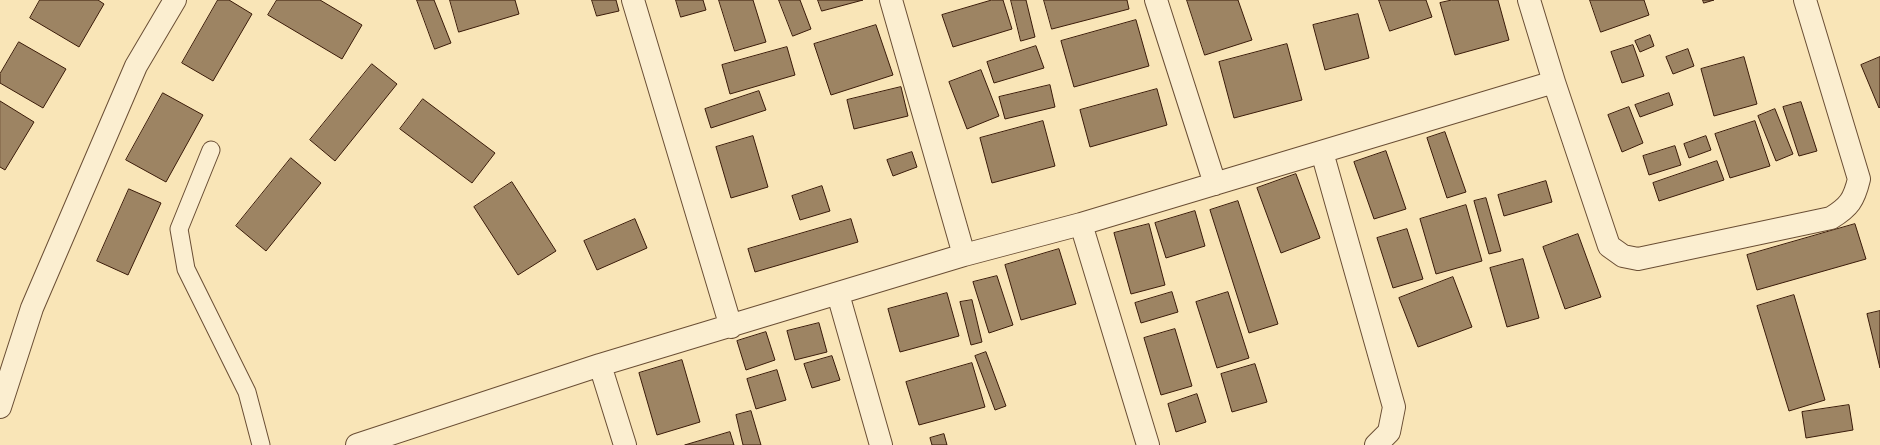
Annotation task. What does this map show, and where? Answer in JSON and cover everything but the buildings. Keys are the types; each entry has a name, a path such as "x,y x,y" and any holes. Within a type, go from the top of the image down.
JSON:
{"street":[{"path":"0,407 32,308 133,73 175,0"},
{"path":"633,0 731,327"},
{"path":"891,0 964,255"},
{"path":"1156,0 1216,184"},
{"path":"1529,0 1554,82 1609,246 1623,256 1638,259 1831,218 1846,208 1856,194 1859,179 1806,0"},
{"path":"357,445 600,365 731,327 964,255 1081,224 1554,82"},
{"path":"1322,152 1394,407 1389,432 1376,445"},
{"path":"1081,224 1148,445"},
{"path":"838,294 881,445"},
{"path":"600,365 625,445"}],"lane":[{"path":"211,150 179,229 186,269 247,392 261,445"}]}
